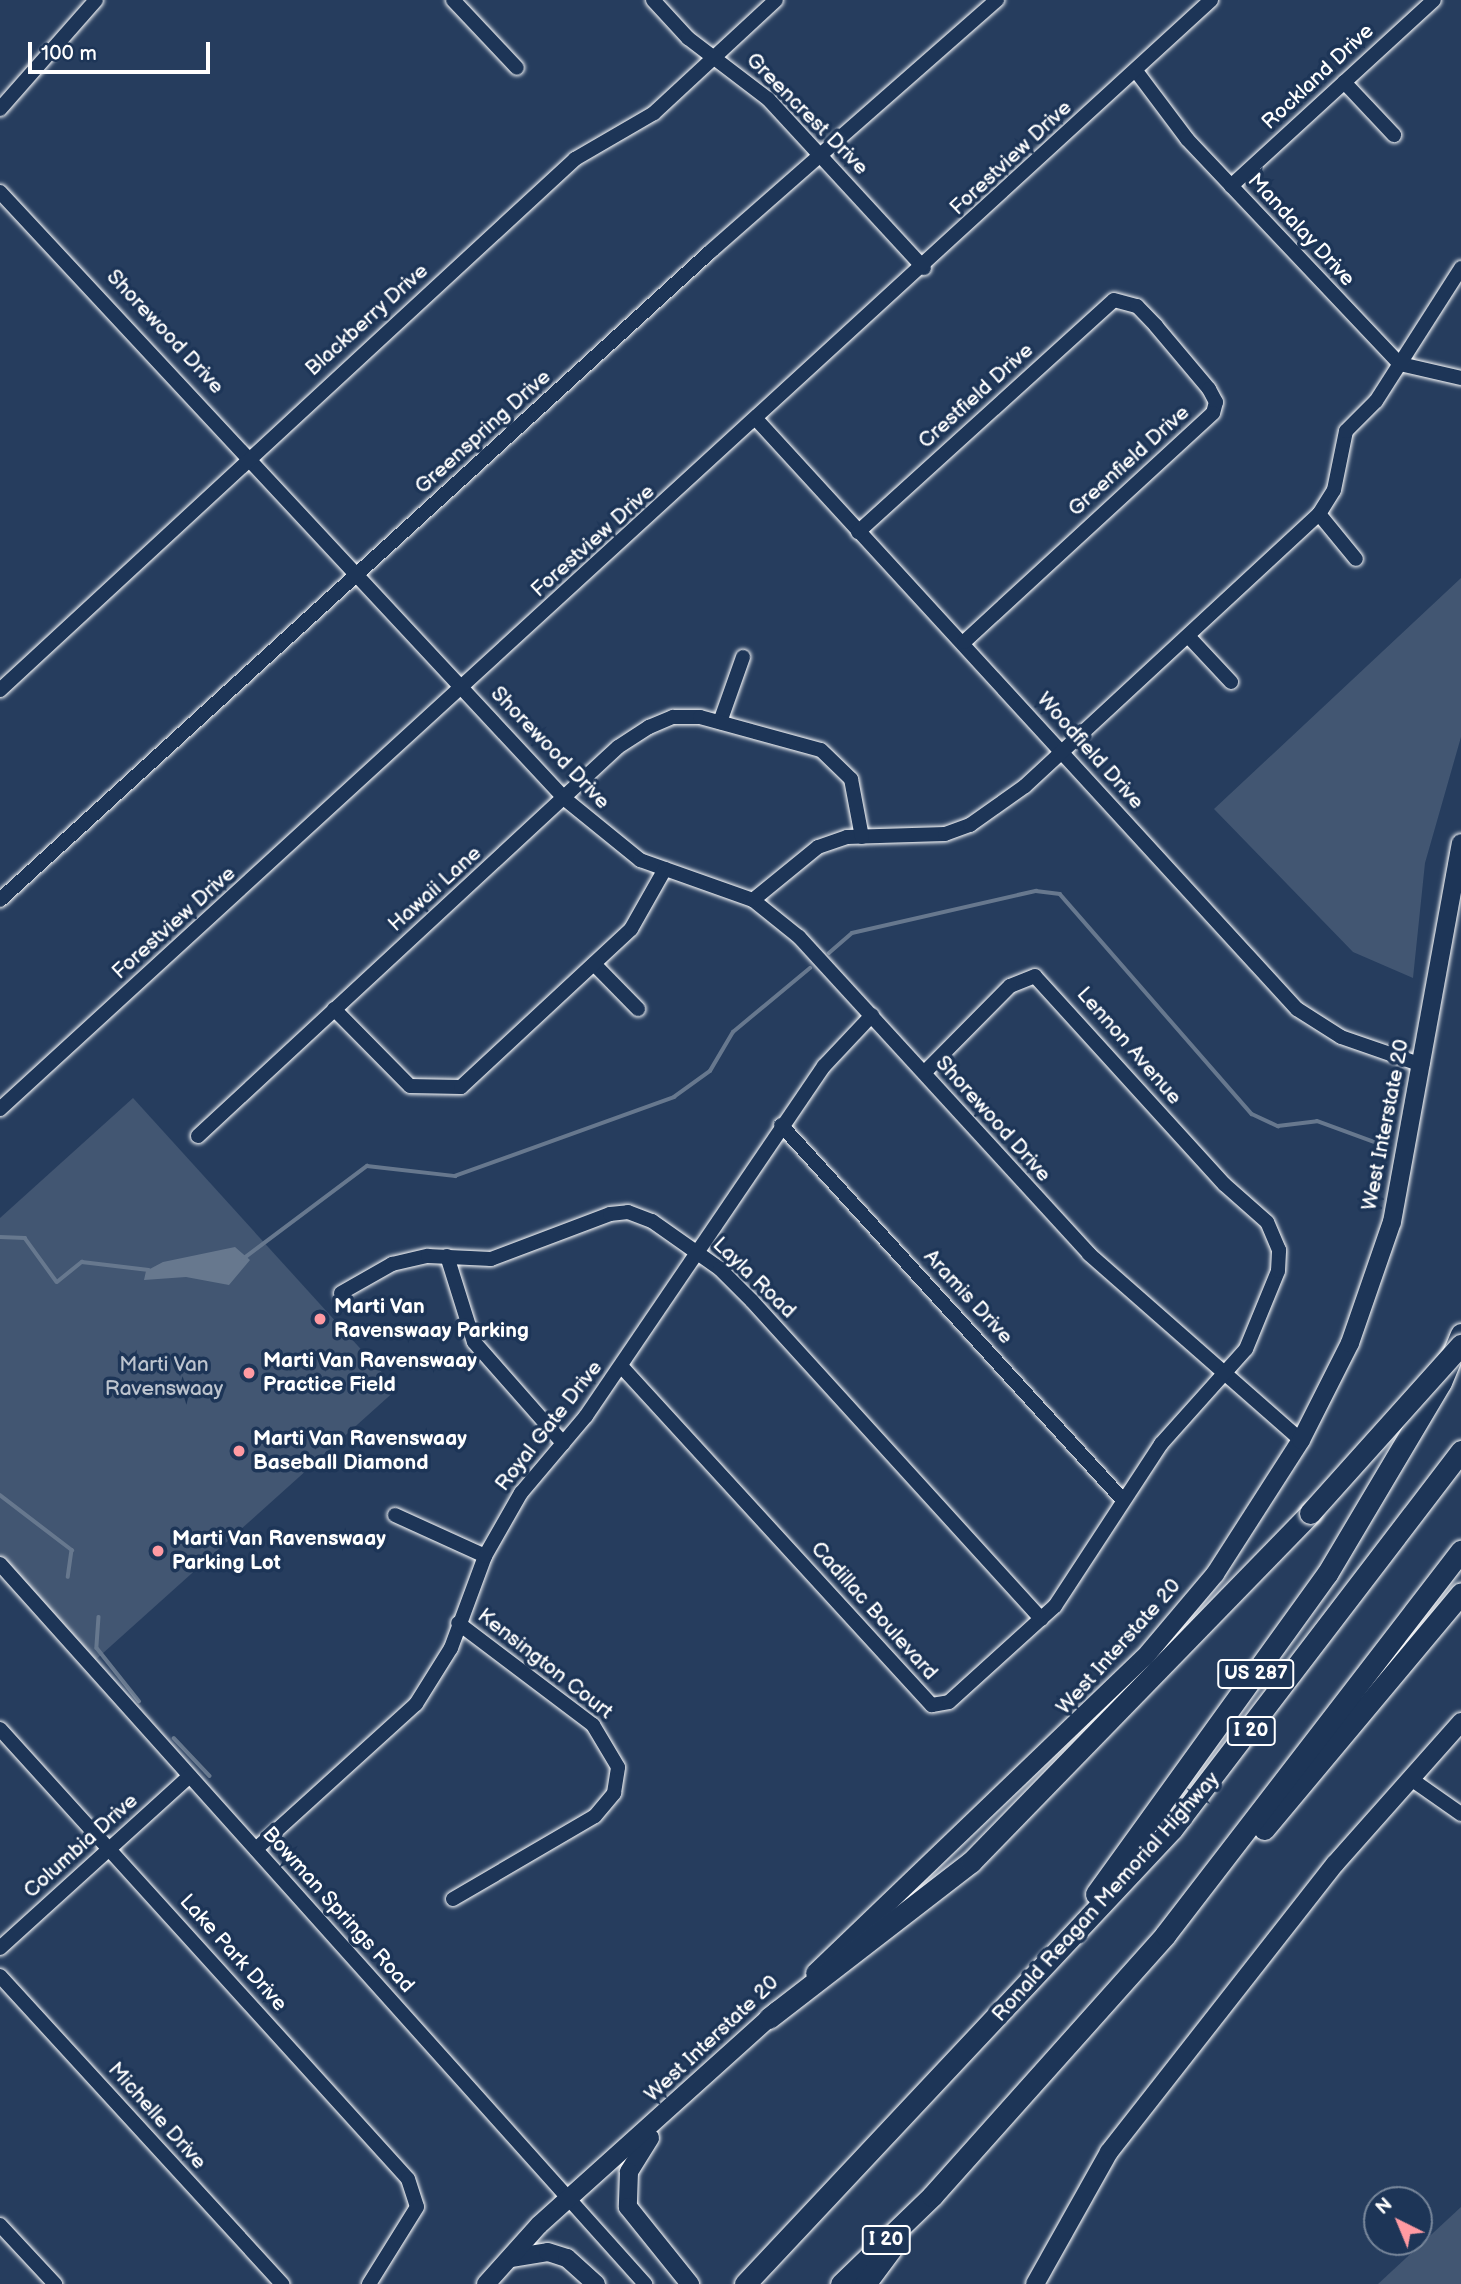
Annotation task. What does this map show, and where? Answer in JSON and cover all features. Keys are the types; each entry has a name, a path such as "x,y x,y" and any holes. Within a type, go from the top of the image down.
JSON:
{"highway":[{"name":"US 287","path":"1020,1994 1186,1777 1327,1574 1441,1382 1461,1334"},
{"path":"769,2018 971,1862 1310,1513 1461,1345"},
{"name":"Ronald Reagan Memorial Highway","path":"745,2284 1020,1994 1181,1818 1461,1451"},
{"name":"I 20","path":"841,2284 932,2196 1165,1936 1461,1551"},
{"path":"1165,1936 1317,1771 1461,1593"},
{"path":"865,2284 932,2196"}],"main road":[{"name":"West Interstate 20","path":"485,2284 567,2200 672,2110 1144,1658 1215,1574 1301,1440 1350,1343 1376,1272 1411,1142 1461,843"},
{"path":"1035,2284 1109,2152 1335,1864 1461,1722"},
{"path":"672,2110 629,2172 625,2191 636,2223 690,2284"},
{"path":"508,2260 548,2252 590,2277"}],"street":[{"path":"0,109 96,0"},
{"path":"453,0 517,68"},
{"name":"Greencrest Drive","path":"653,0 688,38 716,55 824,157 923,268"},
{"name":"Blackberry Drive","path":"0,690 251,455 575,159 654,113 776,0"},
{"name":"Greenspring Drive","path":"0,900 711,251 824,157 997,0"},
{"name":"Forestview Drive","path":"0,1110 923,268 1211,0"},
{"name":"Rockland Drive","path":"1231,186 1434,0"},
{"name":"Mandalay Drive","path":"1136,71 1168,117 1400,364"},
{"path":"1343,82 1394,135"},
{"name":"Shorewood Drive","path":"0,192 251,455 565,799 604,834 665,869 753,901 799,937 1089,1254 1224,1376 1301,1440"},
{"path":"753,901 800,857 862,837 924,839 970,825 1062,751 1319,514 1334,490 1346,431 1376,401 1461,268"},
{"name":"Crestfield Drive","path":"858,532 1100,312 1125,299"},
{"name":"Greenfield Drive","path":"964,642 1216,407 1156,326 1125,299"},
{"path":"1400,364 1461,378"},
{"name":"Woodfield Drive","path":"757,420 858,532 964,642 1297,1009 1341,1037 1422,1065"},
{"path":"1319,514 1356,559"},
{"path":"1188,636 1231,682"},
{"path":"720,722 743,657"},
{"name":"Hawaii Lane","path":"198,1136 565,799 649,727 673,717 720,722 810,746 842,766 854,787 862,837"},
{"path":"334,1009 410,1086 461,1087 631,929 665,869"},
{"path":"594,964 638,1009"},
{"name":"Lennon Avenue","path":"924,1073 1010,986 1035,976 1224,1184 1267,1222 1279,1260"},
{"name":"Royal Gate Drive","path":"256,1850 416,1704 450,1648 485,1556 522,1493 621,1366 781,1125 872,1015"},
{"name":"Aramis Drive","path":"781,1125 1122,1499"},
{"name":"Layla Road","path":"341,1293 393,1264 447,1256 491,1259 628,1212 697,1251 752,1301 1041,1619"},
{"path":"447,1256 474,1342 563,1443"},
{"name":"Cadillac Boulevard","path":"621,1366 932,1705 948,1702 1041,1619 1072,1586 1122,1499 1161,1444 1246,1349 1279,1260"},
{"path":"395,1515 485,1556"},
{"name":"Bowman Springs Road","path":"0,1564 643,2282"},
{"name":"Kensington Court","path":"453,1899 595,1816 614,1793 618,1767 593,1725 458,1623"},
{"name":"Lake Park Drive","path":"0,1729 408,2179 414,2213 369,2284"},
{"name":"Columbia Drive","path":"0,1948 190,1776"},
{"path":"1411,1779 1461,1814"},
{"name":"Michelle Drive","path":"0,1976 282,2284"},
{"path":"0,2225 55,2284"}],"green space":[{"path":"1461,578 1461,737 1425,863 1413,978 1353,952 1214,809"},
{"name":"Marti Van Ravenswaay","path":"133,1098 397,1389 92,1663 0,1557 0,1218"},
{"path":"1461,2207 1461,2284 1378,2284 1408,2256 1433,2256 1433,2233"}],"shaded area":[{"path":"235,1247 250,1260 229,1285 186,1277 144,1280 146,1271 163,1262"}],"waterway":[{"path":"829,953 852,933 1036,891 1060,894 1252,1114 1278,1126 1317,1121 1380,1144"},
{"path":"243,1259 367,1166 455,1176 674,1097 710,1071 733,1032 810,968"},
{"path":"0,1237 25,1238 57,1282 82,1262 149,1270"},
{"path":"0,1495 72,1550 68,1577"},
{"path":"99,1617 97,1648 139,1701"},
{"path":"174,1738 210,1776"}],"place":[{"name":"Marti Van Ravenswaay Parking","path":"320,1319"},
{"name":"Marti Van Ravenswaay Practice Field","path":"249,1373"},
{"name":"Marti Van Ravenswaay Baseball Diamond","path":"239,1451"},
{"name":"Marti Van Ravenswaay Parking Lot","path":"158,1551"}]}
